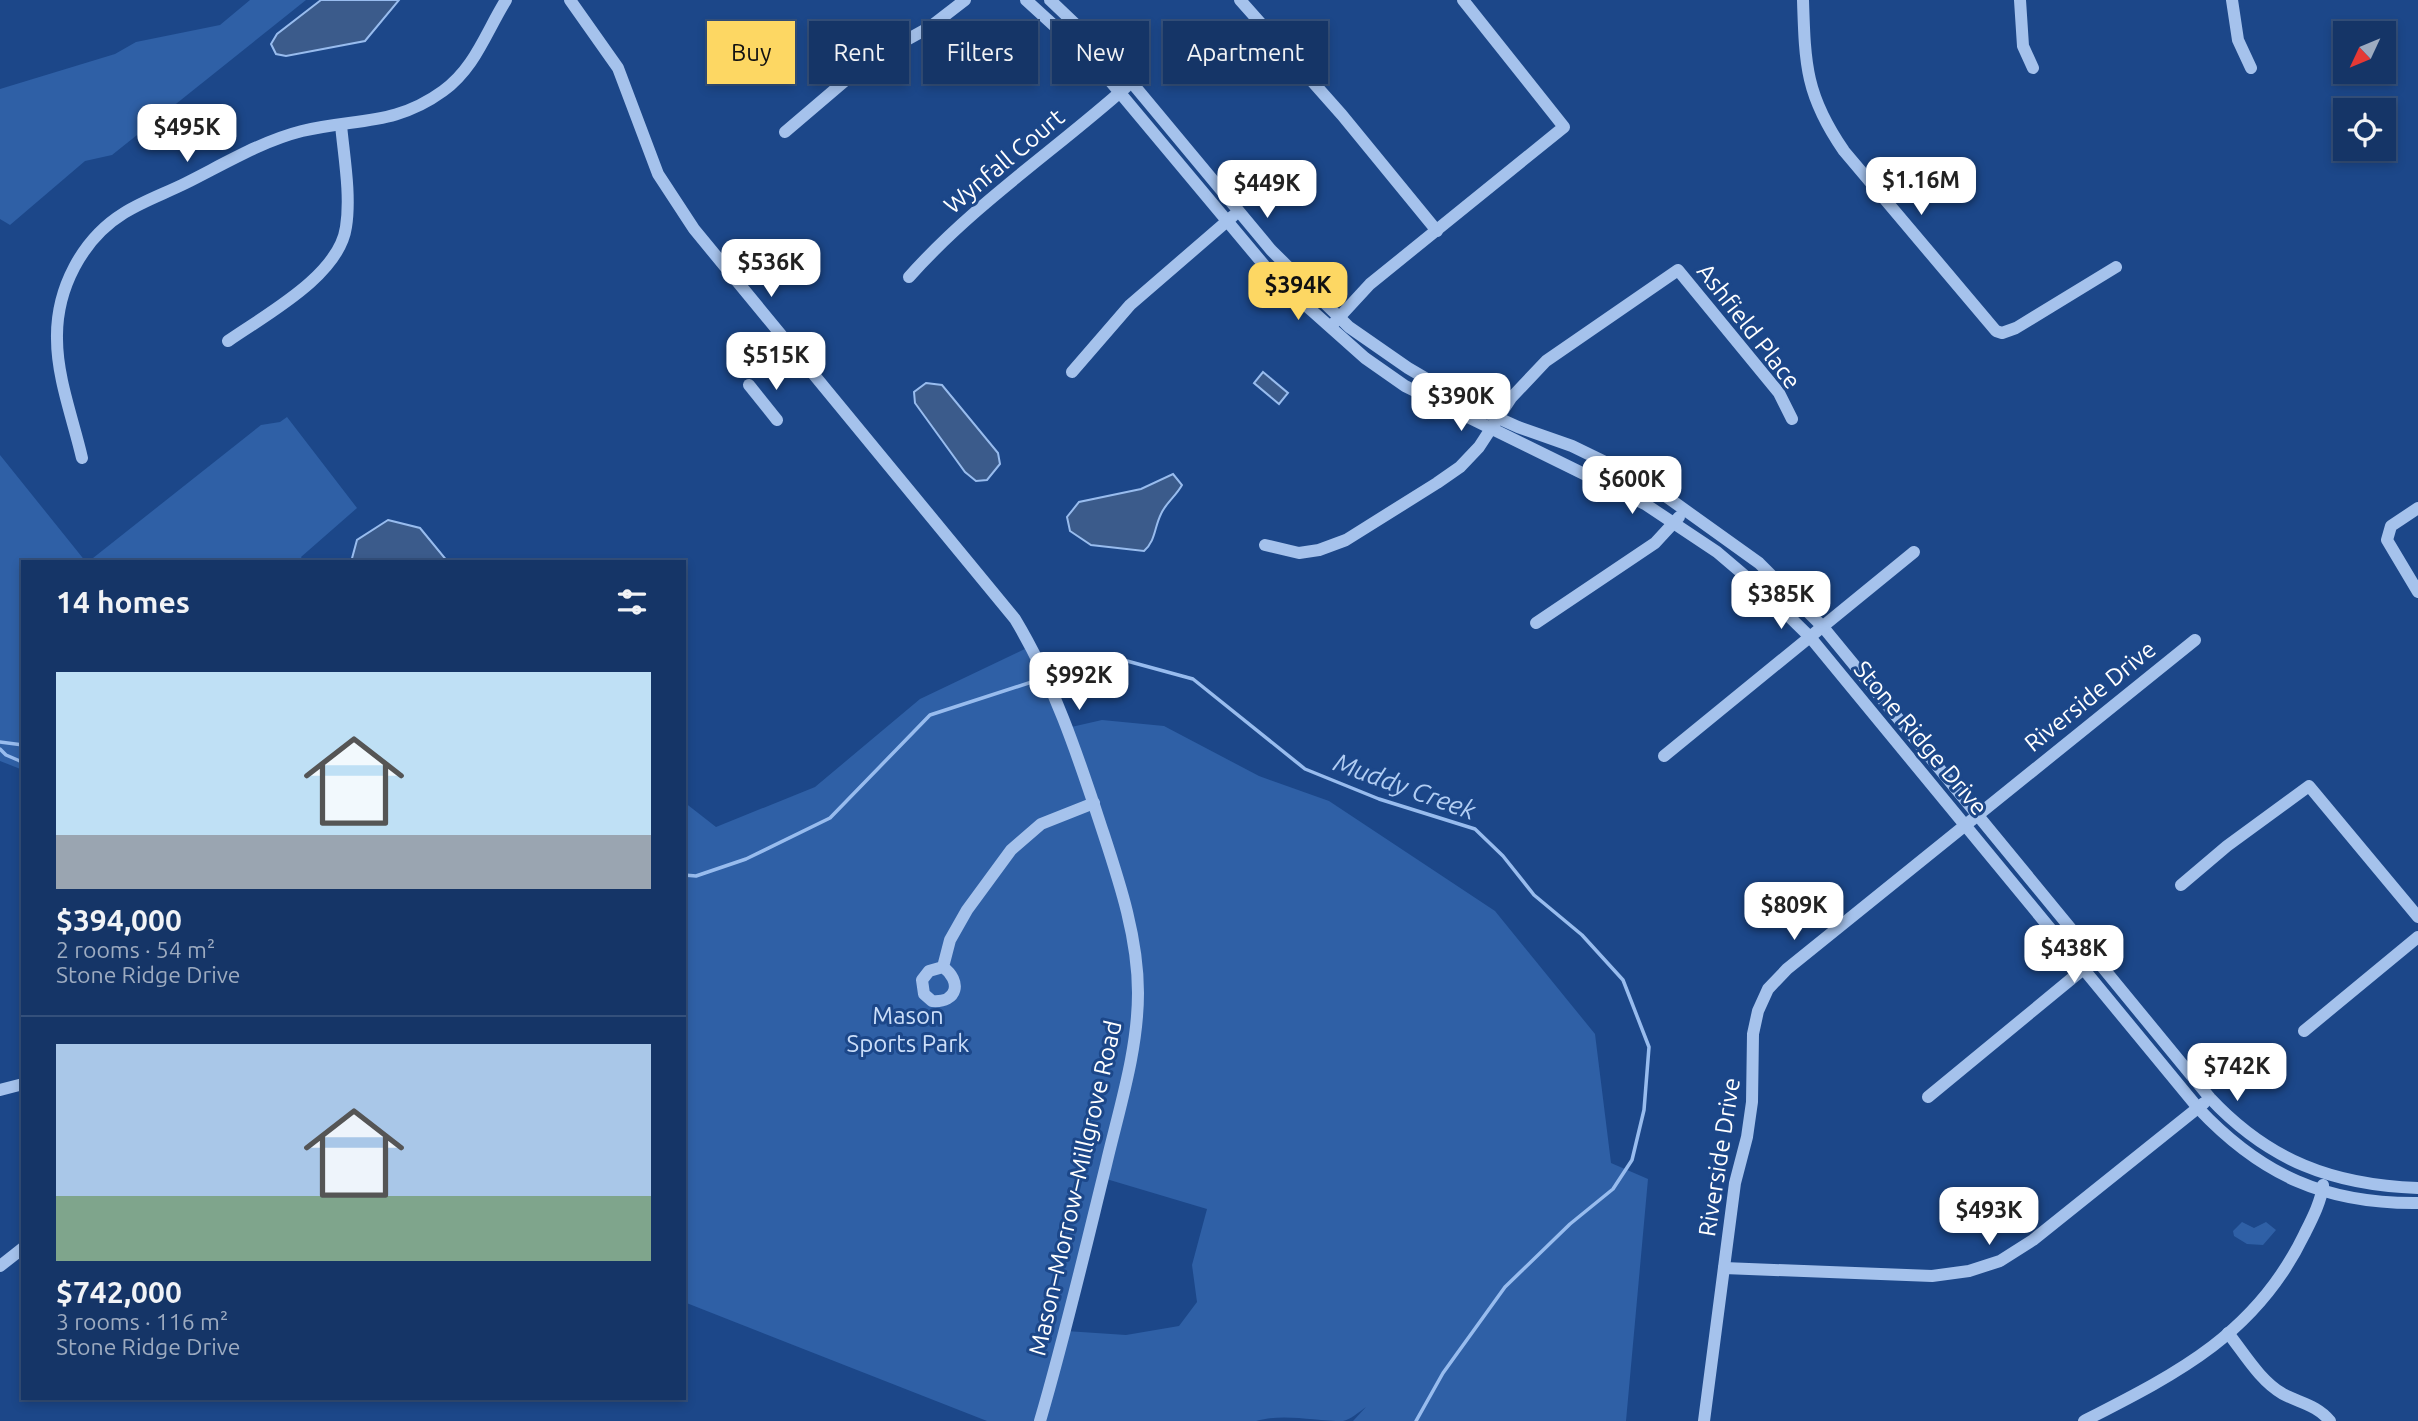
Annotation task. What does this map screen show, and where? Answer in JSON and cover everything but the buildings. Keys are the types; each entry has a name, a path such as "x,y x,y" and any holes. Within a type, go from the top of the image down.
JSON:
{"street":[{"path":"82,458 60,367 57,338 65,289 87,245 125,212 282,136 396,117 444,90 464,72 479,52 506,0"},
{"name":"Mason–Morrow–Millgrove Road","path":"570,0 618,68 658,174 694,229 996,593 1031,646 1055,696 1094,803 1132,937 1138,992 1136,1024 1078,1280 1040,1421"},
{"path":"785,132 846,79 883,53 930,27 965,0"},
{"name":"Stone Ridge Drive","path":"1026,0 1078,46 1274,277 1365,358 1405,386 1494,423 1572,446 1634,476 1685,508 1759,563 1823,627 2228,1118 2259,1143 2288,1160 2325,1174 2367,1184 2418,1188"},
{"name":"Stone Ridge Drive","path":"1050,0 1073,21"},
{"path":"1240,0 1342,115 1437,231"},
{"path":"1330,329 1370,284 1564,127 1463,0"},
{"path":"1803,0 1805,59 1809,82 1826,125 1844,151 1996,331 2002,333 2016,328 2116,267"},
{"path":"2020,0 2023,46 2033,68"},
{"path":"2232,0 2238,40 2251,68"},
{"name":"Wynfall Court","path":"909,277 977,209 1129,84"},
{"name":"Stone Ridge Drive","path":"1133,84 1271,250 1338,317 1408,368 1494,423 1645,504 1675,523 1717,552 1764,592 1810,637 2198,1108 2246,1152 2286,1176 2323,1191 2354,1200 2418,1203"},
{"path":"228,341 310,283 338,250 346,229 347,204 341,125"},
{"path":"1072,372 1130,305 1238,212"},
{"name":"Ashfield Place","path":"1265,545 1300,553 1319,550 1346,540 1460,467 1511,398 1546,361 1678,270 1779,393 1792,419"},
{"path":"749,386 777,420"},
{"path":"1536,623 1655,543 1675,523 1685,508"},
{"path":"2418,508 2391,526 2387,540 2418,592"},
{"path":"1664,756 1914,552"},
{"name":"Riverside Drive","path":"1704,1421 1735,1183 1747,1138 1752,1102 1754,1034 1758,1011 1768,989 1787,969 1965,823 2194,640"},
{"path":"2181,886 2227,846 2309,786 2418,917"},
{"path":"943,967 956,930 1011,850 1041,824 1094,803"},
{"path":"2304,1031 2418,937"},
{"path":"1928,1097 2095,958"},
{"path":"0,1090 21,1084"},
{"path":"1724,1268 1932,1276 1969,1271 2000,1261 2033,1240 2210,1098"},
{"path":"2084,1421 2098,1418 2176,1374 2228,1333 2276,1284 2298,1247 2323,1191 2325,1174"},
{"path":"0,1266 21,1250"},
{"path":"2228,1333 2264,1378 2283,1393 2311,1404 2330,1421"}],"green space":[{"path":"250,0 306,0 112,155 85,161 10,225 0,219 0,89 115,54 136,42 220,25"},
{"path":"287,417 357,508 301,557 303,560 91,560 261,425 280,422"},
{"path":"0,455 84,560 21,560 21,769 0,761"},
{"name":"Mason Sports Park","path":"1031,646 1067,728 1102,720 1164,726 1259,776 1329,801 1495,911 1595,1034 1611,1163 1648,1179 1626,1421 1353,1421 1366,1407 1343,1421 1288,1417 1256,1421 987,1421 686,1303 686,804 716,827 815,787 920,699","holes":["1103,1178 1207,1209 1192,1265 1197,1302 1179,1326 1126,1335 1066,1331"]},
{"path":"2242,1222 2254,1228 2266,1222 2276,1230 2263,1245 2247,1244 2234,1236 2233,1231"}],"shaded area":[{"path":"321,0 399,0 365,41 286,56 276,54 271,44 277,34"},
{"path":"1263,372 1288,393 1279,404 1254,383"},
{"path":"926,383 942,385 998,453 1000,464 987,480 976,481 965,472 915,403 914,392"},
{"path":"1173,474 1182,485 1163,510 1153,538 1144,551 1091,545 1070,531 1067,517 1079,502 1141,489"},
{"path":"388,520 420,528 446,560 352,560 357,540"}],"waterway":[{"name":"Muddy Creek","path":"1049,676 1105,655 1193,679 1305,769 1379,799 1475,829 1503,856 1534,895 1582,935 1623,980 1649,1047 1644,1110 1632,1160 1613,1189 1570,1224 1505,1287 1443,1373 1416,1421"},
{"name":"Muddy Creek","path":"686,875 696,876 746,859 830,818 930,715 1041,679"},
{"name":"Muddy Creek","path":"0,742 21,745"},
{"path":"0,749 21,764"}]}
